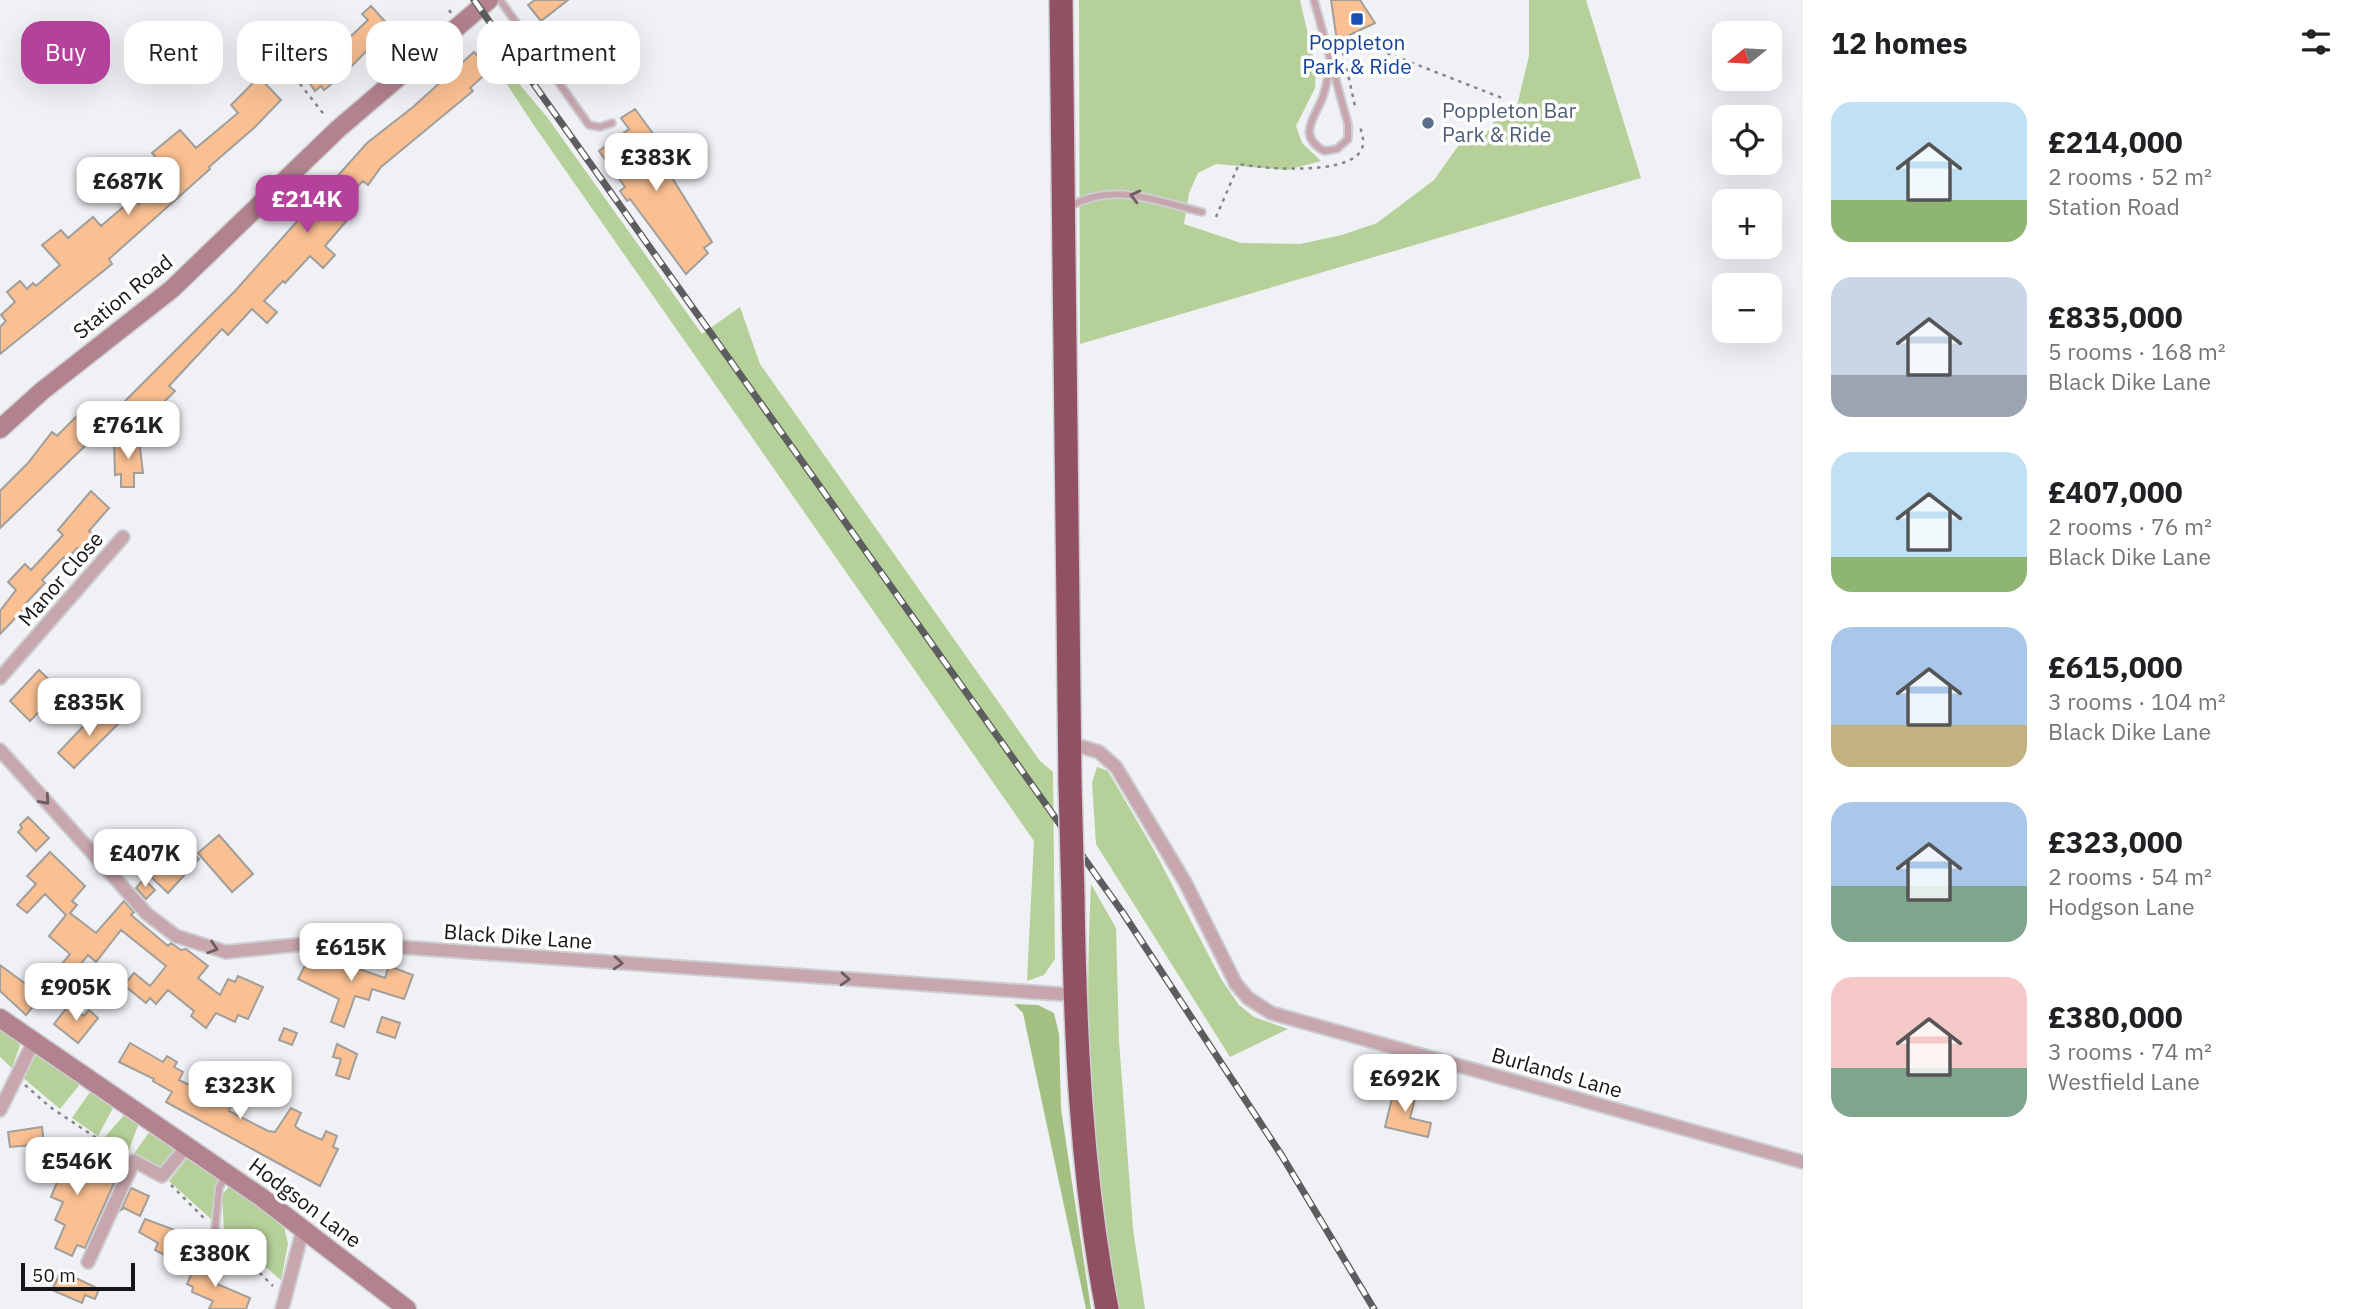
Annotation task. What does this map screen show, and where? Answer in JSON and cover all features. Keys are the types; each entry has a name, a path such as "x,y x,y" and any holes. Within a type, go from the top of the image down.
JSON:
{"highway":[{"path":"1061,0 1074,995 1080,1110 1097,1258 1107,1309"}],"street":[{"name":"Station Road","path":"0,429 42,391 172,289 338,129 489,0"},
{"name":"Manor Close","path":"0,678 123,537"},
{"name":"Burlands Lane","path":"1069,743 1099,752 1116,767 1185,882 1236,984 1248,998 1271,1013 1803,1163"},
{"name":"Black Dike Lane","path":"0,750 147,914 176,936 226,953 306,944 356,944 1074,995"},
{"name":"Hodgson Lane","path":"0,1017 303,1228 407,1309"},
{"path":"0,1110 34,1041"},
{"path":"88,1262 134,1161 162,1176 187,1146"},
{"path":"283,1306 303,1228"}],"lane":[{"path":"500,0 589,125 600,127 612,123"},
{"path":"1314,0 1348,124 1348,139 1337,149 1324,151 1315,146 1308,134 1309,121 1321,100 1330,66"},
{"path":"1062,211 1085,198 1117,191 1202,212"},
{"path":"215,1229 219,1188 227,1174"}],"path":[{"path":"1387,53 1502,98"},
{"path":"301,84 338,129"},
{"path":"16,1077 50,1107 105,1145 134,1161"},
{"path":"162,1176 270,1282 283,1306"}],"green space":[{"path":"1079,0 1300,0 1316,69 1315,88 1296,126 1302,143 1321,161 1287,170 1216,164 1198,173 1189,193 1184,224 1241,243 1300,244 1342,235 1377,223 1434,180 1473,125 1490,131 1494,120 1503,112 1515,114 1529,56 1529,0 1586,0 1641,178 1080,344"},
{"path":"507,84 519,84 547,117 702,334 740,307 760,364 1040,761 1053,772 1055,959 1044,975 1027,981 1034,841"},
{"path":"1097,767 1108,771 1154,850 1221,979 1239,1005 1254,1017 1288,1029 1230,1057 1096,844 1092,783"},
{"path":"1091,884 1116,928 1119,1040 1133,1229 1145,1309 1118,1309 1101,1204 1089,1044"},
{"path":"1014,1004 1038,1005 1054,1013 1059,1034 1061,1109 1091,1309 1086,1309 1023,1013"},
{"path":"0,1027 17,1039 20,1045 12,1068 0,1057"},
{"path":"42,1056 81,1083 60,1109 21,1076 30,1059"},
{"path":"90,1092 114,1106 98,1136 72,1118"},
{"path":"126,1113 139,1123 128,1152 103,1139"},
{"path":"150,1131 176,1148 177,1151 165,1168 154,1169 133,1155"},
{"path":"189,1156 219,1177 211,1219 169,1181"},
{"path":"230,1185 284,1226 288,1244 281,1280 224,1232 222,1195"}],"building":[{"path":"535,0 568,0 541,21 528,5"},
{"name":"Poppleton Park & Ride","path":"1331,0 1360,0 1375,23 1337,41"},
{"path":"371,6 385,21 367,21 362,14"},
{"path":"366,22 366,52 352,66 352,35"},
{"path":"474,52 477,55 477,82 470,88 473,91 381,167 368,185 363,181 342,202 354,212 325,246 335,255 323,268 310,256 285,283 283,281 264,301 277,312 267,323 252,309 228,335 222,329 169,386 175,391 140,426 120,406 235,291 367,143 439,84 463,84 463,62"},
{"path":"252,84 266,84 281,100 209,167 210,169 109,259 112,264 0,354 0,327 6,321 1,315 15,302 7,292 20,281 27,289 33,283 36,286 60,265 42,245 61,230 68,238 93,217 101,226 134,198 139,204 160,185 155,179 166,170 152,153 180,130 196,148 238,113 231,105"},
{"path":"310,84 332,84 324,90 321,86 315,91"},
{"path":"635,109 657,139 651,144 712,242 704,248 708,253 686,274 630,199 627,201 620,191 625,187 599,151 629,129 621,118"},
{"path":"86,412 99,424 81,442 85,446 0,528 0,491 28,463 52,432 57,436 78,415 80,417"},
{"path":"114,440 139,440 143,473 134,473 134,487 121,487 121,474 115,475"},
{"path":"91,491 109,508 89,531 96,537 80,551 77,548 67,560 64,557 42,580 45,583 26,603 28,605 0,634 0,611 16,590 8,582 25,564 31,570 63,535 58,530"},
{"path":"39,670 60,690 30,721 10,701"},
{"path":"113,708 125,717 74,768 58,753 93,716 102,724"},
{"path":"28,817 49,838 36,851 18,832 22,828 20,825"},
{"path":"219,835 253,874 232,892 198,853"},
{"path":"180,842 199,859 168,893 151,877"},
{"path":"50,852 85,886 72,901 77,905 70,913 96,933 124,901 134,912 131,915 168,946 171,943 181,950 186,949 208,966 198,978 220,995 228,979 235,982 238,976 263,987 248,1019 238,1015 235,1022 216,1013 206,1028 191,1016 194,1011 168,990 156,1004 150,998 146,1003 124,985 134,973 150,986 166,966 121,930 96,962 88,955 73,974 61,965 70,954 49,936 66,915 45,894 27,913 17,905 36,884 27,876"},
{"path":"144,879 155,890 146,899 136,888"},
{"path":"325,953 325,957 385,978 389,966 413,975 404,999 372,989 369,1000 355,996 344,1027 331,1022 339,999 298,979 311,954"},
{"path":"0,965 42,996 26,1015 0,991"},
{"path":"69,1005 84,1016 89,1010 98,1018 78,1043 54,1024"},
{"path":"382,1017 400,1023 395,1038 377,1032"},
{"path":"284,1028 297,1033 292,1045 279,1040"},
{"path":"130,1043 163,1062 167,1056 177,1062 174,1067 183,1072 179,1080 231,1105 229,1111 268,1131 275,1132 291,1108 301,1113 295,1126 300,1130 322,1140 326,1131 337,1136 333,1147 338,1149 320,1186 166,1102 172,1092 153,1081 154,1079 119,1062"},
{"path":"337,1044 357,1054 349,1079 336,1075 341,1059 333,1057"},
{"path":"1395,1086 1417,1091 1410,1118 1431,1123 1428,1137 1385,1127"},
{"path":"42,1127 44,1144 10,1147 8,1132"},
{"path":"55,1143 86,1157 82,1166 115,1181 85,1248 77,1245 72,1256 55,1248 65,1225 55,1220 63,1202 51,1197 60,1175 44,1168"},
{"path":"131,1188 149,1196 140,1216 124,1208 121,1210"},
{"path":"145,1219 175,1230 174,1233 186,1239 184,1243 194,1247 186,1266 155,1250 158,1243 139,1232"},
{"path":"197,1261 222,1272 217,1284 250,1298 246,1309 209,1309 213,1301 192,1292 193,1287 187,1284"},
{"path":"61,1271 99,1289 95,1299 85,1295 82,1303 52,1290"}],"railway":[{"path":"474,0 1123,913 1282,1156 1374,1309"}],"place":[{"name":"Poppleton Park & Ride","path":"1357,19"},
{"name":"Poppleton Bar Park & Ride","path":"1428,123"}]}
